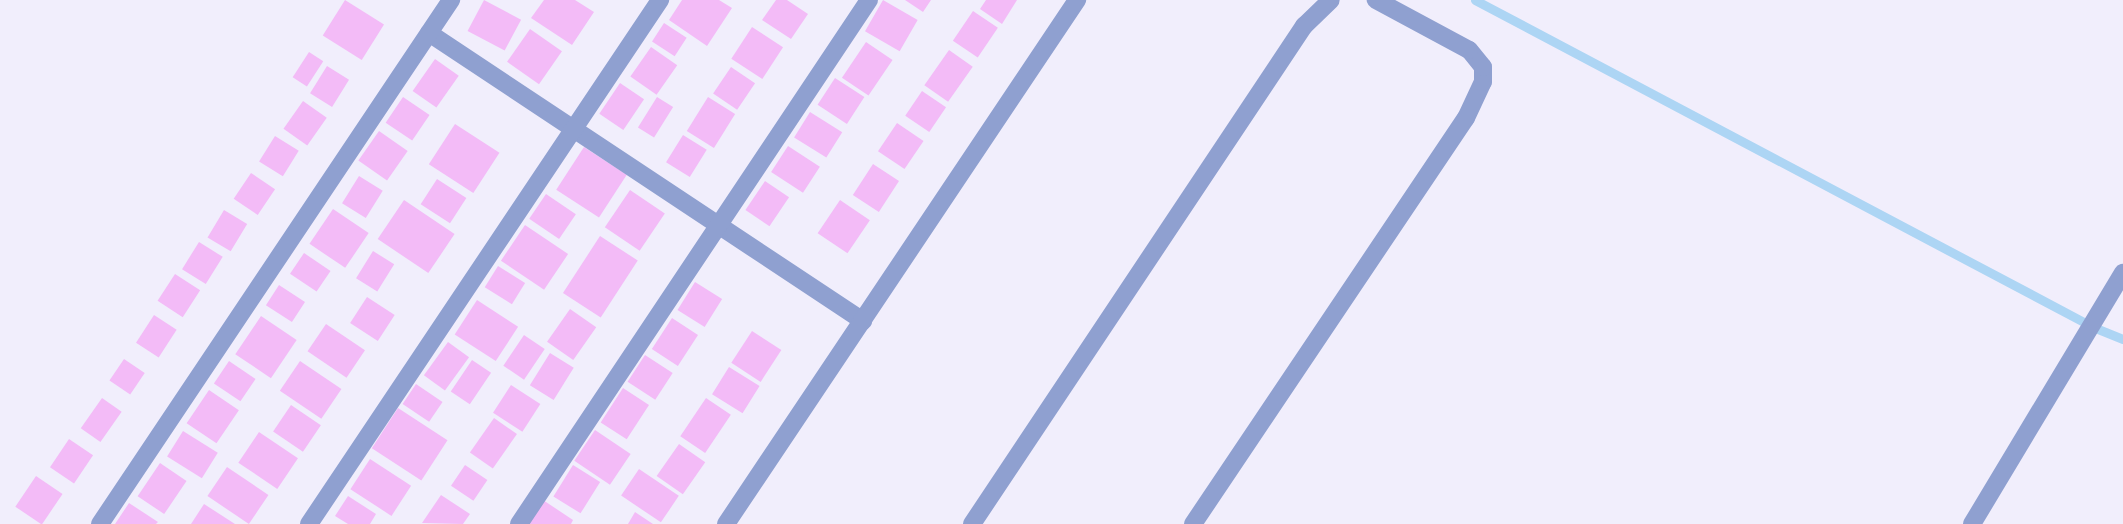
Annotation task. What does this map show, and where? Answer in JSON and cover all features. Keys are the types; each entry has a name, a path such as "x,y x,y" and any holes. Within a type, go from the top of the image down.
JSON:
{"street":[{"path":"100,524 451,0"},
{"path":"309,524 660,0"},
{"path":"519,524 869,0"},
{"path":"726,524 1077,0"},
{"path":"972,524 1304,26 1331,0"},
{"path":"1193,524 1466,118 1483,82 1483,66 1469,50 1376,0"},
{"path":"429,33 575,127 863,321"},
{"path":"1972,524 2123,273"}],"building":[{"path":"345,0 384,24 362,60 323,36"},
{"path":"484,0 521,20 505,51 468,31"},
{"path":"544,0 575,0 594,12 572,45 531,18"},
{"path":"682,0 719,0 732,8 707,46 669,20"},
{"path":"776,0 787,0 808,14 791,39 762,20"},
{"path":"883,0 918,20 900,51 865,31"},
{"path":"905,0 931,0 923,12"},
{"path":"986,0 1017,0 1002,24 980,9"},
{"path":"973,11 998,28 978,58 953,41"},
{"path":"664,23 687,38 675,56 652,41"},
{"path":"752,27 783,47 762,79 731,59"},
{"path":"530,29 562,51 539,84 507,62"},
{"path":"866,42 893,60 868,96 842,78"},
{"path":"651,47 677,65 657,95 630,76"},
{"path":"949,50 973,67 948,102 924,85"},
{"path":"309,52 323,61 307,86 293,77"},
{"path":"435,59 459,76 436,108 413,91"},
{"path":"327,66 349,80 332,107 310,93"},
{"path":"731,67 755,83 737,110 713,94"},
{"path":"835,78 864,97 847,124 818,105"},
{"path":"620,83 644,99 623,130 599,114"},
{"path":"922,91 946,107 929,132 905,116"},
{"path":"403,97 430,115 412,141 386,123"},
{"path":"657,97 673,107 654,138 638,128"},
{"path":"708,97 735,114 714,148 687,131"},
{"path":"303,101 327,118 307,145 283,129"},
{"path":"810,112 842,132 826,158 794,137"},
{"path":"897,123 924,141 905,169 878,151"},
{"path":"455,124 499,153 473,193 429,164"},
{"path":"379,131 408,151 387,181 358,160"},
{"path":"683,135 707,150 690,177 666,162"},
{"path":"275,136 299,151 283,176 259,161"},
{"path":"788,146 820,167 803,193 771,172"},
{"path":"584,147 627,175 599,218 556,190"},
{"path":"873,164 899,181 879,212 853,195"},
{"path":"251,173 275,189 258,215 234,199"},
{"path":"359,176 383,191 366,218 342,203"},
{"path":"437,179 466,198 450,223 421,204"},
{"path":"765,181 789,197 769,226 745,210"},
{"path":"630,190 665,213 640,251 605,227"},
{"path":"546,194 576,214 559,239 529,219"},
{"path":"404,200 455,234 428,273 378,239"},
{"path":"840,200 870,220 847,253 818,233"},
{"path":"333,209 369,233 345,268 310,244"},
{"path":"224,210 247,224 231,251 208,237"},
{"path":"525,225 568,254 544,290 501,261"},
{"path":"600,236 638,261 601,318 563,293"},
{"path":"199,242 223,257 206,284 182,269"},
{"path":"373,251 394,264 377,291 356,278"},
{"path":"304,253 331,271 317,292 290,274"},
{"path":"498,266 525,283 512,304 485,287"},
{"path":"175,274 200,290 183,317 158,301"},
{"path":"695,282 722,299 705,327 678,310"},
{"path":"279,285 305,302 292,322 266,305"},
{"path":"367,297 395,315 378,341 350,323"},
{"path":"477,300 518,327 496,361 455,334"},
{"path":"570,309 596,327 573,360 547,342"},
{"path":"154,315 177,330 159,357 136,343"},
{"path":"261,316 297,340 271,378 235,354"},
{"path":"672,318 698,335 678,366 652,349"},
{"path":"326,324 365,350 347,378 308,351"},
{"path":"752,331 781,350 761,382 731,363"},
{"path":"524,335 545,349 524,380 503,366"},
{"path":"448,342 469,357 445,390 424,375"},
{"path":"550,353 574,368 554,400 530,385"},
{"path":"645,355 673,373 655,400 628,382"},
{"path":"124,359 145,373 130,395 109,381"},
{"path":"472,360 491,373 470,404 451,392"},
{"path":"229,361 256,379 240,401 214,383"},
{"path":"300,361 341,389 321,419 280,391"},
{"path":"729,367 760,386 743,413 712,394"},
{"path":"416,384 443,402 429,422 403,404"},
{"path":"511,385 540,404 522,432 493,413"},
{"path":"623,388 649,405 627,439 601,422"},
{"path":"209,390 239,410 216,443 187,423"},
{"path":"102,398 122,412 100,442 81,428"},
{"path":"706,398 731,415 705,453 680,436"},
{"path":"291,405 321,425 303,452 273,432"},
{"path":"398,408 447,440 421,480 372,448"},
{"path":"494,418 517,434 493,468 470,452"},
{"path":"595,430 631,454 610,485 574,461"},
{"path":"183,431 218,453 202,478 167,456"},
{"path":"259,432 298,458 277,489 238,463"},
{"path":"69,439 93,455 74,483 50,467"},
{"path":"679,444 705,462 683,494 657,476"},
{"path":"370,459 411,486 391,516 350,489"},
{"path":"160,463 187,481 164,514 138,496"},
{"path":"465,465 487,480 473,501 451,486"},
{"path":"573,465 600,482 581,513 553,496"},
{"path":"227,467 268,495 249,524 207,496"},
{"path":"639,469 679,496 661,522 621,496"},
{"path":"36,476 63,494 42,524 15,507"},
{"path":"441,495 470,514 463,524 422,523"},
{"path":"348,496 376,514 370,524 348,524 335,516"},
{"path":"540,498 573,520 571,524 524,524"},
{"path":"129,503 158,522 156,524 115,524"},
{"path":"204,504 235,524 191,524"},
{"path":"635,512 653,524 628,524"}],"waterway":[{"path":"1475,0 2093,327 2123,339"}]}
